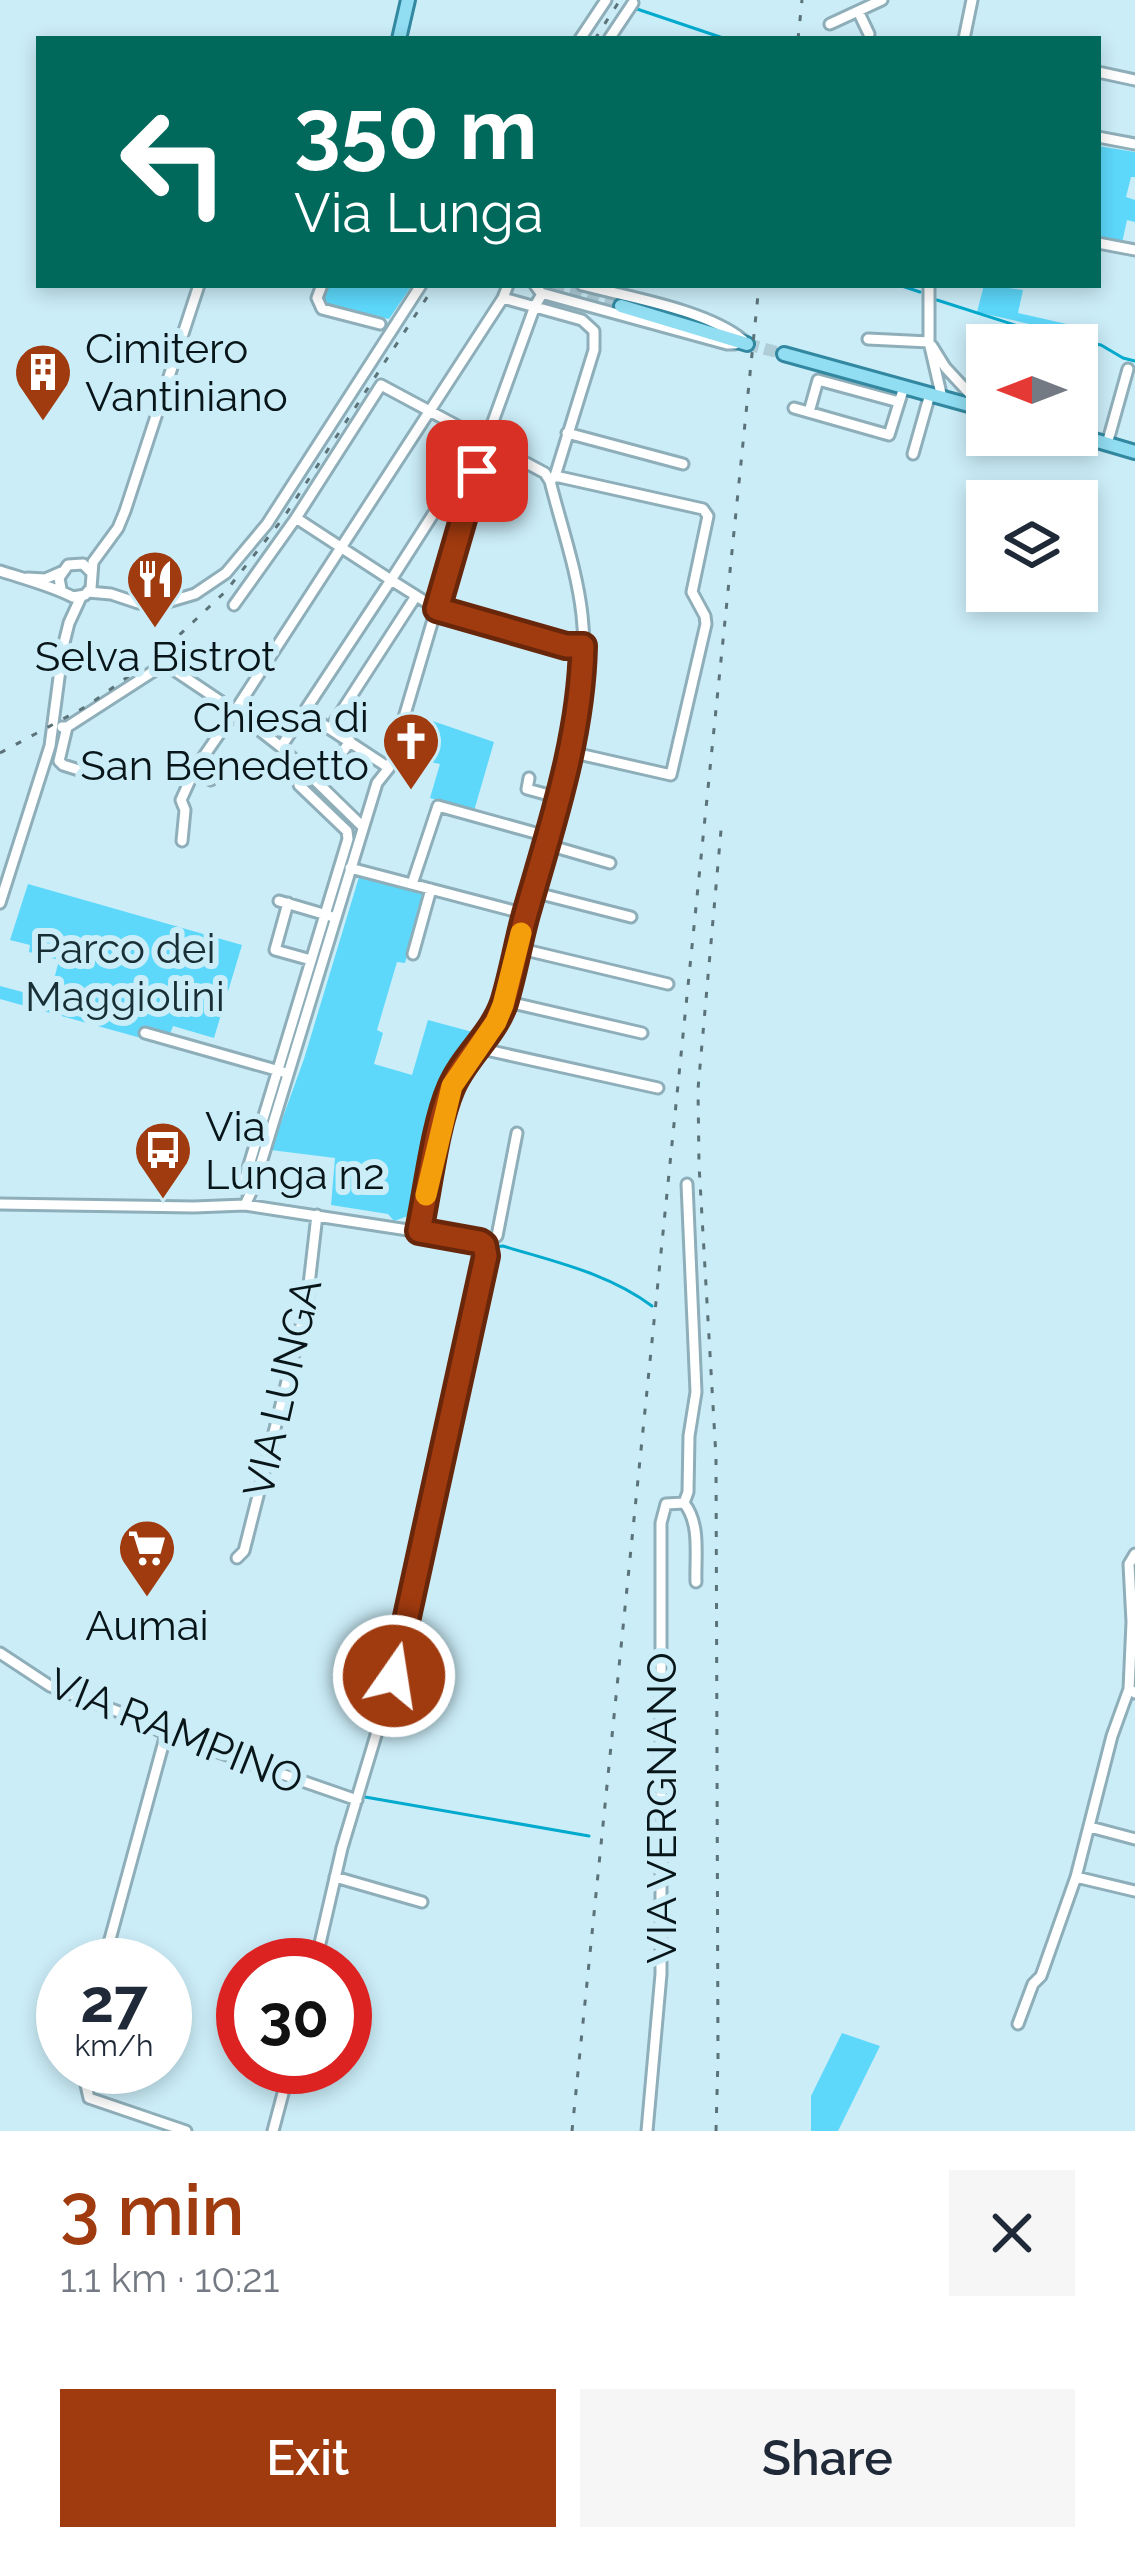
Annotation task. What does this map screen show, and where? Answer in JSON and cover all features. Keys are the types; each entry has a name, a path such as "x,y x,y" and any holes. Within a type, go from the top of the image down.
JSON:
{"main road":[{"path":"400,36 408,0"},
{"path":"621,306 747,344"},
{"path":"784,354 966,405"},
{"path":"1098,442 1135,452"}],"street":[{"path":"582,36 606,0"},
{"path":"830,24 882,0"},
{"path":"965,36 972,0"},
{"path":"611,36 633,3"},
{"path":"859,10 869,34"},
{"path":"1101,73 1135,80"},
{"path":"1101,138 1135,144"},
{"path":"1101,244 1135,250"},
{"path":"69,623 97,555 125,511 198,288"},
{"path":"321,288 317,298 322,309 380,324"},
{"path":"0,571 64,592 111,594 138,603 161,604 195,594 226,573 267,524 419,288"},
{"path":"182,841 185,809 181,800 195,769 507,288"},
{"path":"594,288 705,318 730,329 747,344"},
{"path":"913,454 932,356 928,288"},
{"path":"242,1188 330,916 377,783 389,768 486,442 544,289 727,344 747,344"},
{"path":"604,310 610,292"},
{"path":"419,1231 448,1098 504,1001 560,798 582,676 582,615 553,478 594,350 595,331 582,320 503,298"},
{"path":"868,339 928,341"},
{"path":"928,341 966,390"},
{"path":"928,394 932,356"},
{"path":"809,412 818,380 899,402 928,394 949,381 945,367"},
{"path":"1106,444 1128,369"},
{"path":"234,604 381,385 553,478 703,509 708,516 692,592 706,624 671,775 570,752"},
{"path":"794,408 890,435 899,402"},
{"path":"567,433 683,464"},
{"path":"281,747 446,494 469,501"},
{"path":"296,518 437,609 566,646 583,646"},
{"path":"22,578 45,579 61,572 114,534"},
{"path":"77,563 111,594"},
{"path":"0,903 50,746 69,623 61,572"},
{"path":"330,729 416,596"},
{"path":"82,771 59,761 64,727 166,665 281,747 363,827"},
{"path":"304,712 389,768"},
{"path":"332,769 350,741"},
{"path":"195,769 211,780"},
{"path":"530,778 527,789 560,798"},
{"path":"298,785 349,834 348,865"},
{"path":"316,802 326,791"},
{"path":"412,884 438,806 610,863"},
{"path":"348,865 526,914"},
{"path":"412,954 430,889"},
{"path":"533,892 631,917"},
{"path":"311,960 275,950 284,902 330,916"},
{"path":"245,1205 251,1197 311,960 330,916"},
{"path":"517,949 668,984"},
{"path":"504,1001 642,1033"},
{"path":"145,1033 283,1072"},
{"path":"481,1045 658,1088"},
{"path":"321,1938 405,1632 486,1256 484,1245 497,1237 517,1133"},
{"name":"VIA VERGNANO","path":"684,1503 696,1391 687,1184"},
{"name":"VIA LUNGA","path":"0,1204 245,1205 484,1245"},
{"name":"VIA LUNGA","path":"237,1558 244,1551 307,1302 317,1215"},
{"name":"VIA VERGNANO","path":"684,1503 694,1519 696,1582"},
{"name":"VIA VERGNANO","path":"647,2131 661,1974 661,1523 666,1504 684,1503"},
{"path":"1018,2024 1076,1877 1112,1736 1132,1691 1129,1564 1135,1554"},
{"name":"VIA RAMPINO","path":"0,1652 50,1686 166,1735 357,1800"},
{"path":"110,1938 166,1735"},
{"path":"1090,1827 1135,1839"},
{"path":"335,1876 422,1902"},
{"path":"1076,1877 1135,1892"},
{"path":"88,2094 186,2131"},
{"path":"273,2131 283,2094"}],"green space":[{"path":"1101,146 1135,152 1135,177 1131,177 1126,197 1135,200 1135,222 1127,220 1122,243 1101,239"},
{"path":"325,288 410,288 389,319 325,306"},
{"path":"983,288 1023,290 1018,313 1067,324 1030,324 977,312"},
{"path":"415,715 494,742 474,811 430,798 440,764 404,750"},
{"path":"359,877 425,894 405,963 397,962 377,1030 383,1033 374,1064 412,1075 428,1020 480,1034 457,1063 440,1096 411,1215 394,1221 388,1214 331,1205 335,1158 271,1150"},
{"name":"Parco dei Maggiolini","path":"28,884 242,945 214,1038 173,1026 170,1034 145,1027 141,1038 0,999 0,986 49,999 59,960 29,952 30,945 10,940"},
{"path":"842,2033 880,2046 838,2131 811,2131 811,2096"}],"waterway":[{"path":"637,9 717,36"},
{"path":"908,288 920,292"},
{"path":"937,300 1040,333 1101,345 1135,361"},
{"path":"493,1247 580,1270 652,1306"},
{"path":"391,1668 430,1496"},
{"path":"365,1797 589,1836"}],"tunnel":[{"path":"563,288 621,306"},
{"path":"747,344 784,354"}],"railway":[{"path":"597,36 620,0"},
{"path":"798,36 802,0"},
{"path":"0,753 87,706 157,656 226,591 284,517 433,288"},
{"path":"572,2131 759,288"},
{"path":"716,2131 716,1457 698,1089 722,819"}],"slow traffic":[{"path":"426,1195 452,1086 496,1022 521,933"}],"place":[{"name":"Cimitero Vantiniano","path":"43,423"},
{"name":"Selva Bistrot","path":"155,630"},
{"name":"Chiesa di San Benedetto","path":"411,792"},
{"name":"Via Lunga n2","path":"163,1201"},
{"name":"Aumai","path":"147,1599"}],"route":[{"path":"394,1676 486,1256 480,1242 419,1231 452,1086 503,1005 560,798 582,676 583,646 566,646 437,609 477,471"}]}
